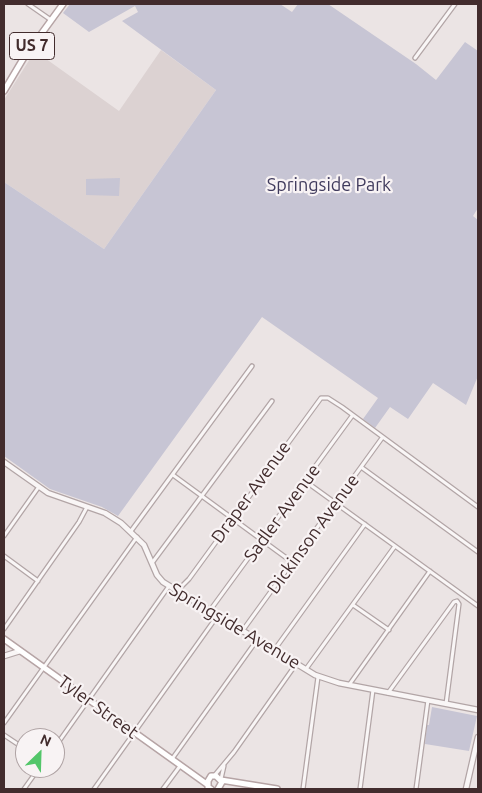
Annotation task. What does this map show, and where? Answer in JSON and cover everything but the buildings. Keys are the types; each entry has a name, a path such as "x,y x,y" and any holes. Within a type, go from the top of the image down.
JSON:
{"main road":[{"name":"US 7","path":"4,91 63,4"},
{"name":"Tyler Street","path":"4,639 192,774 208,788"},
{"name":"Tyler Street","path":"192,774 212,777 221,785 237,784 277,789"},
{"path":"208,788 212,777"}],"street":[{"path":"28,4 51,20"},
{"path":"415,58 455,4"},
{"path":"131,531 252,366"},
{"name":"Draper Avenue","path":"177,591 189,579 318,399 326,398 352,416"},
{"path":"152,564 272,401"},
{"path":"352,416 478,507"},
{"name":"Sadler Avenue","path":"211,609 352,416"},
{"name":"Dickinson Avenue","path":"243,630 382,438"},
{"name":"Springside Avenue","path":"4,462 38,488 105,514 131,531 149,553 157,575 169,586 211,609 318,677 373,690 478,710"},
{"path":"361,467 478,552"},
{"path":"173,474 292,562"},
{"path":"305,481 478,606"},
{"path":"4,536 38,488"},
{"path":"4,629 79,522 87,507"},
{"path":"275,650 365,524"},
{"path":"4,723 137,537"},
{"path":"306,669 395,546"},
{"path":"4,556 38,581"},
{"path":"349,685 430,572"},
{"path":"65,732 169,586"},
{"path":"388,693 454,602 457,601 459,604 446,704"},
{"path":"352,605 388,630"},
{"path":"94,789 219,614"},
{"path":"171,759 258,639"},
{"path":"4,656 20,651"},
{"path":"212,777 224,765 294,666"},
{"path":"303,789 318,677"},
{"path":"360,789 373,690"},
{"path":"416,789 428,700"},
{"path":"4,735 15,742"},
{"path":"466,789 478,737"},
{"path":"221,785 224,765"},
{"path":"163,789 180,766"},
{"path":"24,789 32,778"}],"shaded area":[{"path":"161,50 216,90 104,249 4,182 4,100 35,51 119,111"}],"green space":[{"name":"Springside Park","path":"70,4 280,4 292,12 298,4 328,4 416,64 436,80 465,42 478,51 478,208 473,216 478,220 478,376 466,405 433,383 408,419 390,407 375,428 363,419 378,398 262,317 118,516 102,507 50,489 4,456 4,182 104,249 216,90 122,21 138,12 135,6 89,32 63,13"},
{"path":"120,178 119,196 86,195 86,179"},
{"path":"432,707 477,716 469,751 425,744 427,725 429,725"}]}
